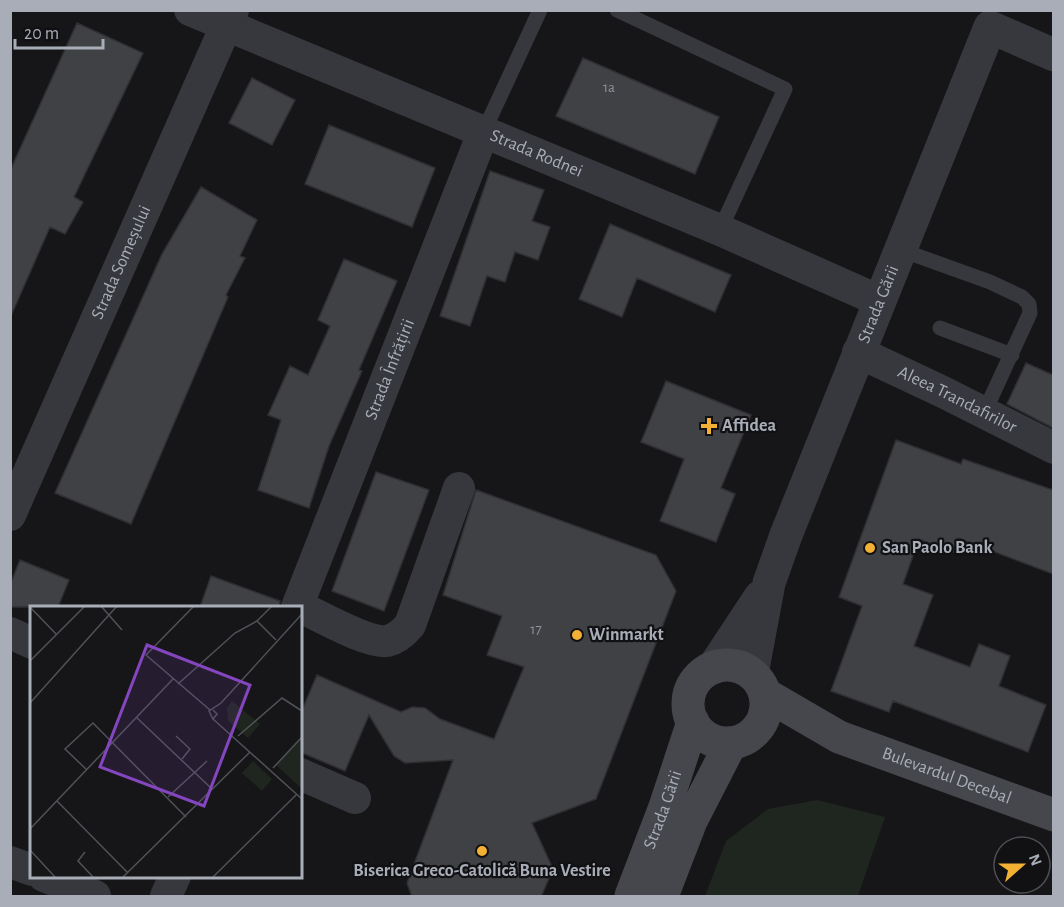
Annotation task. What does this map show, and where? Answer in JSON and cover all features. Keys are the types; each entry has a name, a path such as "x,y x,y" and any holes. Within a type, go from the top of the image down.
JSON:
{"main road":[{"path":"713,668 726,665 739,667 758,684"},
{"name":"Strada Gării","path":"631,897 665,807 693,722 688,706 690,693 700,677 713,668"},
{"name":"Strada Gării","path":"662,897 691,821 745,736 764,717 766,704 758,684"},
{"name":"Bulevardul Decebal","path":"758,684 838,737 1053,814"},
{"path":"693,722 705,736 716,742 745,736"},
{"name":"Bulevardul Decebal","path":"745,736 838,737"}],"street":[{"name":"Strada Rodnei","path":"190,10 229,18 483,133 720,230 880,301"},
{"name":"Strada Someșului","path":"10,515 229,18"},
{"name":"Strada Gării","path":"713,668 769,583 858,352 990,27 1053,55"},
{"name":"Strada Înfrățirii","path":"298,606 483,133"},
{"name":"Aleea Trandafirilor","path":"858,352 1053,448"},
{"path":"302,609 374,641 389,641 400,636 410,625 459,488"},
{"name":"Strada Gării","path":"758,684 769,583"},
{"path":"10,633 30,642"},
{"path":"302,775 355,798"},
{"path":"10,862 30,869"},
{"path":"46,877 95,897"},
{"path":"166,897 176,877"}],"lane":[{"path":"483,133 540,10"},
{"path":"617,10 785,89 720,230"},
{"path":"901,250 990,282 1022,297 1029,304 1030,313 984,413"},
{"path":"940,328 1012,355"}],"shaded area":[{"path":"817,800 885,817 858,896 705,896 726,841 768,809"}],"building":[{"path":"77,23 143,53 74,197 83,202 65,234 50,227 10,318 10,171"},
{"path":"583,58 719,117 695,174 556,116"},
{"path":"252,78 295,100 272,145 229,123"},
{"path":"329,125 435,168 412,227 305,184"},
{"path":"490,171 544,190 532,221 550,227 538,260 515,252 505,282 487,276 470,326 440,316"},
{"path":"201,187 257,220 240,256 245,258 226,295 228,297 131,524 55,493 162,254"},
{"path":"610,224 731,275 715,312 637,278 622,317 579,299"},
{"path":"344,259 397,281 359,370 362,371 329,446 309,508 258,490 281,420 268,415 290,366 308,375 330,326 318,320"},
{"path":"1026,363 1053,375 1053,428 1007,404"},
{"path":"666,381 751,415 721,488 735,494 716,542 660,521 684,459 641,442"},
{"path":"896,440 961,464 963,459 1053,490 1053,574 958,538 953,552 919,539 903,584 933,595 914,646 970,667 979,644 1010,656 999,686 1046,705 1028,752 893,701 889,712 831,691 862,606 839,597"},
{"path":"376,472 429,490 384,611 332,591"},
{"name":"Winmarkt","path":"476,490 656,555 676,591 596,799 532,823 553,869 541,897 412,897 407,883 453,760 405,763 394,756 369,715 345,771 302,753 302,710 317,675 401,712 412,707 425,708 440,719 494,739 524,667 487,655 502,616 443,595"},
{"path":"20,560 69,580 58,606 10,607 10,585"},
{"path":"211,576 280,601 279,606 200,606"}],"place":[{"name":"Affidea","path":"709,426"},
{"name":"San Paolo Bank","path":"870,548"},
{"name":"Winmarkt","path":"577,635"},
{"name":"Biserica Greco-Catolică Buna Vestire","path":"482,851"}]}
